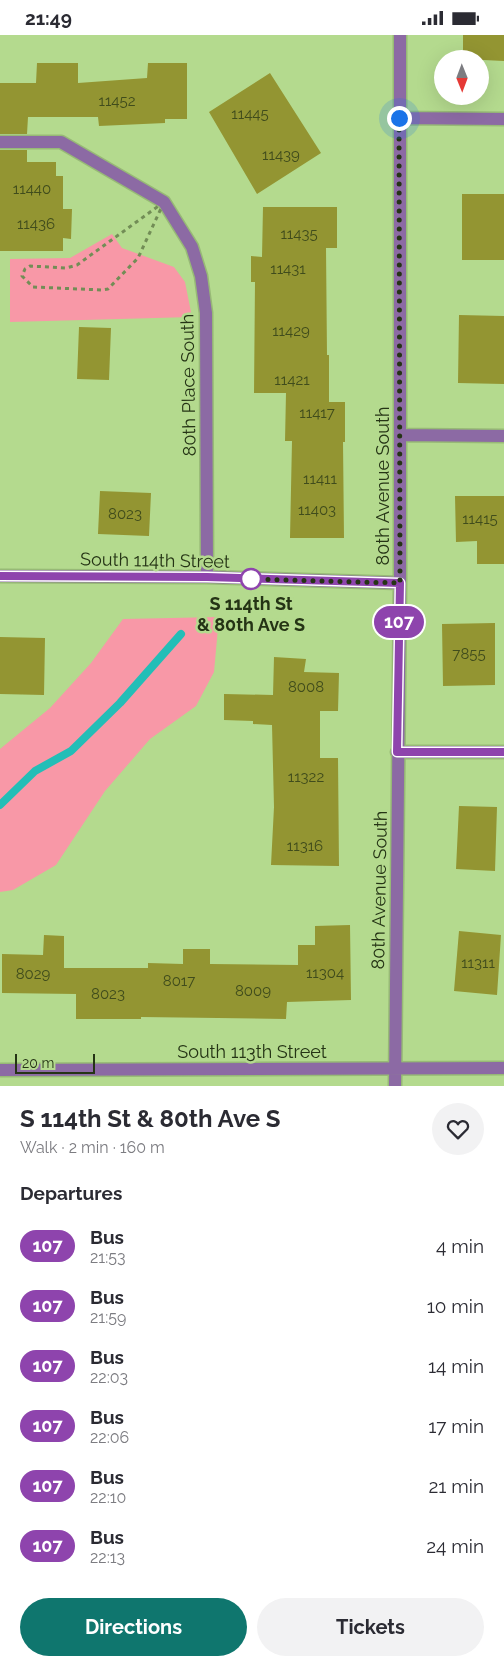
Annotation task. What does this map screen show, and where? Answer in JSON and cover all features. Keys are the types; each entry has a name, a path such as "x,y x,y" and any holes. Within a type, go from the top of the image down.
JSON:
{"street":[{"name":"80th Avenue South","path":"395,1086 400,583 400,35"},
{"path":"399,118 504,119"},
{"path":"0,142 61,143 164,202"},
{"name":"80th Place South","path":"164,202 192,247 201,275 206,313 207,577"},
{"path":"400,435 504,436"},
{"name":"South 114th Street","path":"0,576 207,577 400,583"},
{"path":"397,752 504,752"},
{"name":"South 113th Street","path":"0,1070 504,1068"}],"path":[{"path":"164,202 138,258 108,289 102,291 33,287 22,277 25,269 30,266 66,268 77,265 164,202"}],"shaded area":[{"path":"112,234 122,248 174,267 185,282 192,317 10,322 10,259 70,258"},
{"path":"219,617 214,672 196,706 150,739 105,791 56,865 13,890 0,892 0,749 50,708 91,663 123,619"}],"building":[{"path":"463,35 504,35 504,61 489,60 489,50 463,50"},
{"path":"37,63 78,63 78,83 147,78 148,63 187,63 187,119 165,119 165,123 99,126 98,117 28,117 27,134 0,134 0,83 36,83"},
{"path":"270,73 321,153 257,194 209,112"},
{"path":"0,150 27,150 27,162 56,162 56,176 63,176 63,209 72,209 71,239 63,238 63,251 0,251"},
{"path":"462,194 504,194 504,260 462,260"},
{"path":"263,207 337,207 337,248 326,248 327,355 329,355 329,402 345,402 345,442 343,442 344,538 290,538 292,441 285,441 286,393 254,393 255,282 251,282 251,256 262,257"},
{"path":"459,315 504,316 504,384 458,383"},
{"path":"79,327 111,328 109,380 77,379"},
{"path":"100,491 151,493 149,536 98,534"},
{"path":"455,496 504,496 504,564 477,564 477,541 456,542"},
{"path":"495,623 495,685 443,686 442,624"},
{"path":"0,637 45,638 44,695 0,694"},
{"path":"274,657 306,659 304,672 339,673 338,711 320,711 320,758 338,758 339,866 271,865 274,807 272,725 253,724 253,721 224,720 224,694 273,695"},
{"path":"459,806 497,807 495,871 456,869"},
{"path":"350,925 351,1000 287,1002 286,1019 141,1017 141,1019 76,1019 76,994 2,993 2,954 43,955 44,935 64,936 64,968 148,968 148,963 183,964 183,949 210,949 210,964 298,965 298,945 315,945 315,926"},
{"path":"459,931 501,935 497,995 454,991"}],"waterway":[{"path":"0,805 35,771 71,751 120,703 181,634"}],"bus line":[{"name":"107","path":"0,576 207,577 400,583 397,752 504,752"}],"place":[{"name":"S 114th St & 80th Ave S","path":"251,579"}],"route":[{"path":"251,579 246,579 400,583 399,118"}]}
